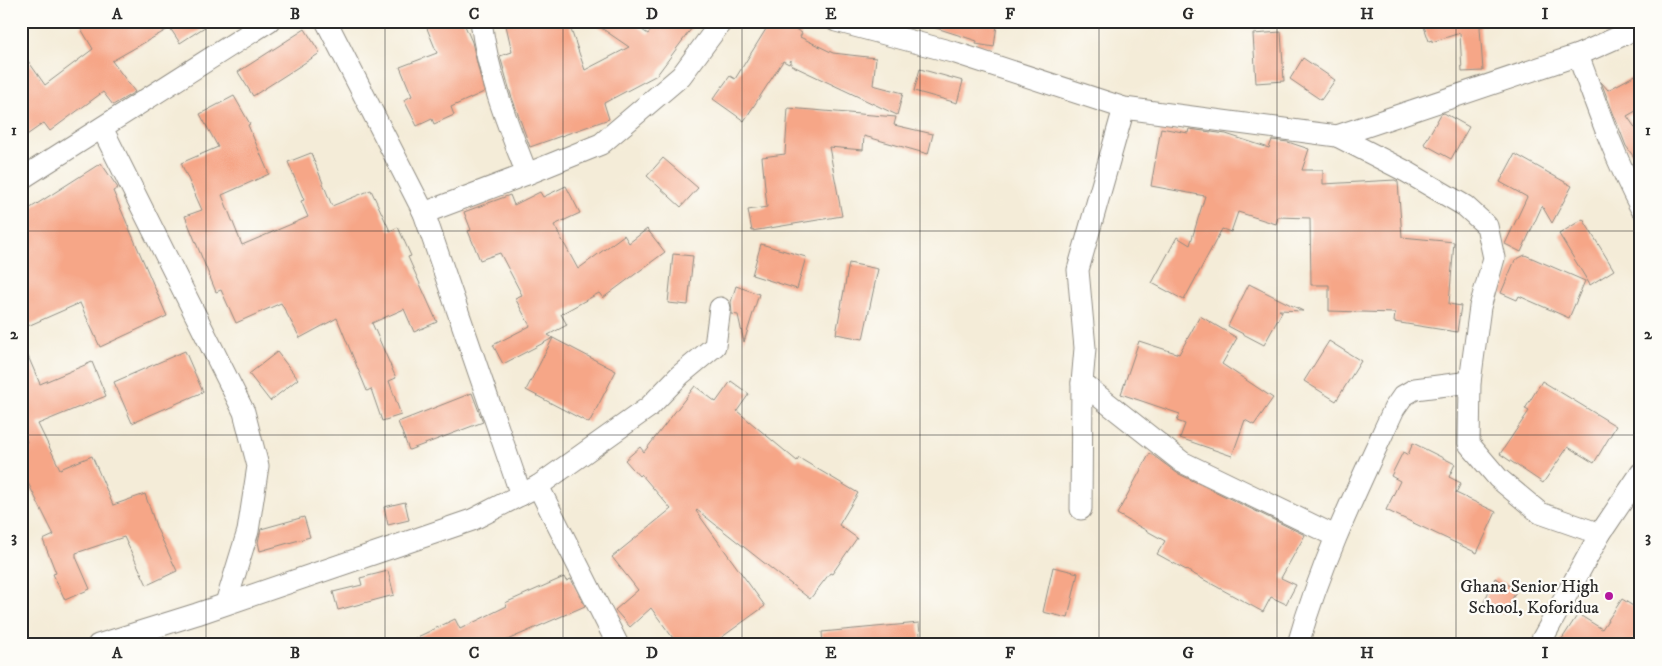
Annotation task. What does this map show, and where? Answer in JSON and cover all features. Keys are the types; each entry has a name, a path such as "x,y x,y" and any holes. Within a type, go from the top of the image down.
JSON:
{"street":[{"path":"21,179 269,21"},
{"path":"326,21 424,213 530,490 617,643"},
{"path":"481,21 485,53 503,114 527,174"},
{"path":"424,213 601,144 680,76 722,21"},
{"path":"836,21 956,53 1124,108 1337,136 1407,172 1465,206 1487,226 1494,258 1480,308 1470,382 1469,444 1498,478 1540,513 1600,534"},
{"path":"1337,136 1578,55 1623,35 1641,24"},
{"path":"1578,55 1610,144 1641,208"},
{"path":"1081,508 1082,384 1085,348 1078,270 1124,108"},
{"path":"102,128 244,412 258,466 248,531 226,604"},
{"path":"98,645 226,604 472,520 530,490 649,407 680,375 715,346 720,308"},
{"path":"1300,645 1299,641 1307,614 1336,536 1394,409 1404,396 1415,389 1470,382"},
{"path":"1082,384 1182,462 1336,536"},
{"path":"1539,645 1600,534 1641,473"}],"building":[{"path":"90,21 214,21 180,43 170,28 112,61 135,92 113,105 103,92 50,131 44,123 21,139 21,51 45,85 93,49 80,27"},
{"path":"424,21 463,21 472,42 484,92 451,107 454,115 434,124 432,119 417,126 404,100 412,96 400,67 437,53"},
{"path":"505,21 568,21 585,70 629,47 591,21 629,21 648,34 658,21 697,21 657,75 604,103 609,119 530,147 511,95 500,56 512,52"},
{"path":"771,21 782,21 802,33 800,37 833,53 876,58 873,85 903,93 897,115 791,65 791,60 789,64 783,61 744,121 713,99 730,76 735,79"},
{"path":"931,21 963,21 997,25 994,47 976,44 977,41 930,26"},
{"path":"1422,21 1484,21 1485,25 1480,27 1483,71 1462,72 1460,33 1432,42 1432,40 1429,41"},
{"path":"305,29 320,53 253,96 238,72"},
{"path":"1281,32 1284,81 1256,83 1253,34"},
{"path":"1303,58 1335,80 1321,100 1290,79"},
{"path":"920,69 963,81 957,103 914,91"},
{"path":"1641,72 1641,108 1627,116 1641,136 1641,167 1626,146 1601,82 1608,90"},
{"path":"234,96 250,124 248,125 269,174 222,195 242,245 308,217 301,201 304,200 288,162 311,153 332,206 371,190 390,231 398,227 411,256 408,257 437,322 414,332 404,309 372,323 396,378 389,381 401,415 382,421 371,389 367,391 337,318 300,338 281,303 236,323 221,290 216,292 185,216 202,210 181,163 218,147 200,114"},
{"path":"788,108 896,117 894,125 933,134 928,154 864,136 863,150 829,147 842,216 752,231 748,210 767,207 762,157 785,154"},
{"path":"1444,113 1469,127 1451,159 1424,144 1441,114"},
{"path":"1161,128 1188,133 1189,129 1226,134 1269,148 1272,140 1288,142 1309,149 1302,170 1323,170 1323,184 1395,180 1398,182 1402,237 1454,242 1449,304 1461,306 1457,332 1394,322 1395,313 1329,311 1329,285 1311,285 1310,218 1278,217 1276,224 1238,212 1231,232 1222,229 1184,300 1152,283 1177,237 1190,245 1205,196 1151,186"},
{"path":"1515,154 1572,186 1552,223 1542,206 1521,252 1505,244 1527,197 1500,182"},
{"path":"663,158 698,188 681,207 647,176"},
{"path":"101,163 118,188 113,191 167,316 100,347 80,303 21,329 21,214"},
{"path":"566,186 580,213 554,225 578,269 624,235 629,243 647,229 665,252 603,298 599,293 561,314 567,325 548,335 553,338 503,364 493,345 530,326 515,298 522,295 500,253 480,260 468,231 471,230 464,212 510,195 514,205 540,192 543,197"},
{"path":"1583,219 1614,270 1590,285 1559,234"},
{"path":"761,244 806,257 797,289 752,275"},
{"path":"673,254 693,256 688,305 668,303"},
{"path":"1525,255 1585,281 1569,318 1519,296 1517,300 1501,293 1515,260"},
{"path":"849,263 878,269 863,339 836,334"},
{"path":"1249,284 1303,311 1279,310 1282,312 1264,345 1228,326"},
{"path":"736,286 759,294 744,342 738,315 732,314 731,302"},
{"path":"1200,316 1237,338 1222,364 1273,398 1254,425 1245,420 1232,456 1180,438 1185,424 1177,421 1180,414 1121,394 1139,341 1179,354"},
{"path":"553,338 616,371 589,423 526,390"},
{"path":"21,340 40,384 92,362 106,396 38,424 60,469 92,456 113,505 145,494 157,529 177,571 147,585 124,537 76,553 90,589 65,600 53,574 56,573 43,540 54,535 21,469 21,444 27,442 21,431"},
{"path":"1329,341 1361,361 1336,401 1304,381"},
{"path":"185,351 203,392 132,423 114,382"},
{"path":"277,352 298,379 270,401 249,374"},
{"path":"731,381 749,394 737,411 797,461 799,458 858,493 839,525 857,538 832,574 830,573 810,599 697,510 765,606 711,645 678,645 651,608 630,627 615,610 638,590 612,557 671,509 641,474 639,476 625,460 640,447 644,452 695,386 716,402"},
{"path":"1542,381 1616,426 1594,463 1568,447 1543,483 1500,454 1529,411 1525,409"},
{"path":"472,393 483,422 409,450 398,422"},
{"path":"1413,443 1455,464 1449,477 1461,483 1456,493 1496,512 1477,553 1386,510 1400,481 1391,476 1403,452 1408,455"},
{"path":"1150,453 1177,473 1305,535 1281,578 1296,585 1286,604 1271,597 1263,612 1157,554 1165,541 1117,514"},
{"path":"405,502 409,520 388,525 384,507"},
{"path":"304,517 310,537 260,551 258,542 261,529"},
{"path":"1053,567 1078,573 1068,618 1043,612"},
{"path":"388,571 394,595 338,610 333,592 362,585 360,578"},
{"path":"564,577 566,581 571,579 585,606 496,645 401,645 455,619 460,629 507,606 505,603"},
{"path":"1495,578 1517,589 1505,614 1483,604"},
{"path":"1622,599 1641,611 1641,627 1629,645 1558,645 1578,614 1602,629"},
{"path":"919,623 921,645 823,645 822,632"}],"place":[{"name":"Ghana Senior High School, Koforidua","path":"1609,596"}]}
